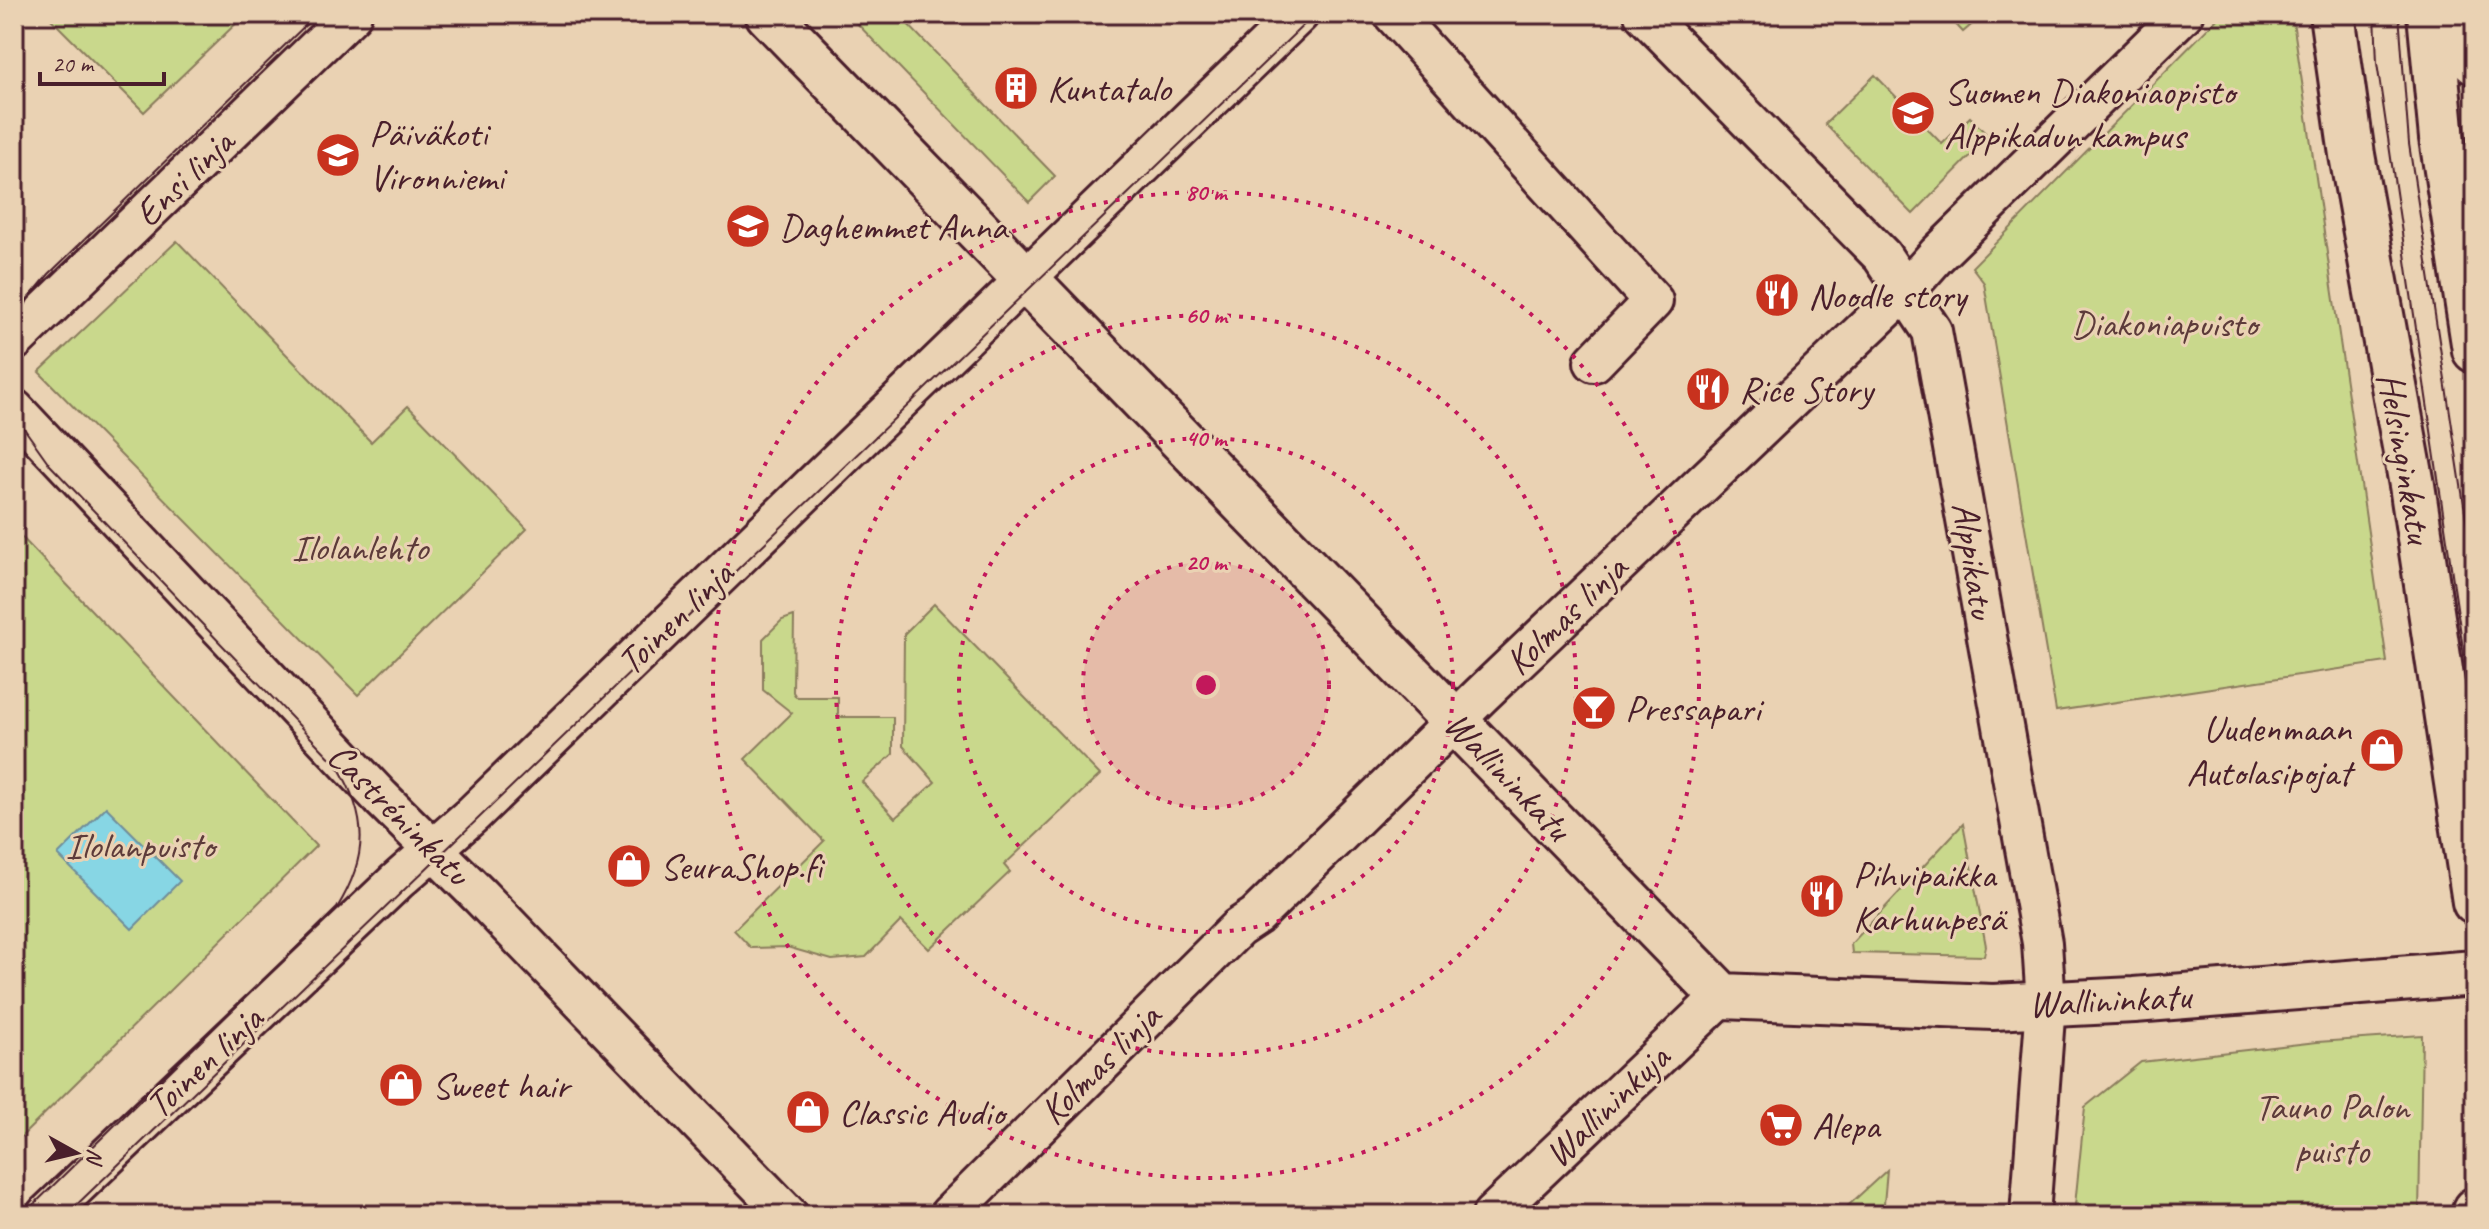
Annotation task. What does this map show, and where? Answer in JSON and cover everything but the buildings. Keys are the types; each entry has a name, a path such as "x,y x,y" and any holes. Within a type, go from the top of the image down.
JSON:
{"main road":[{"name":"Wallininkatu","path":"768,14 1722,996 1993,1007 2313,987 2475,973"},
{"name":"Helsinginkatu","path":"2332,14 2367,245 2412,485 2475,902"},
{"path":"2430,14 2442,138 2475,350"},
{"path":"2444,14 2475,62"}],"street":[{"name":"Ensi linja","path":"14,341 352,14"},
{"name":"Toinen linja","path":"46,1215 433,849 1299,14"},
{"path":"1393,14 1653,301 1594,362"},
{"name":"Alppikatu","path":"1644,14 1882,256 1932,331 2042,943 2046,1004 2030,1215"},
{"name":"Kolmas linja","path":"949,1215 1217,949 1311,864 1454,722 1906,290 1937,255 2183,14"},
{"name":"Castréninkatu","path":"14,409 381,798 788,1215"},
{"name":"Wallininkuja","path":"1492,1215 1722,996"}],"green space":[{"path":"46,14 246,14 144,112"},
{"path":"848,14 898,14 1055,176 1029,202"},
{"path":"1946,14 1984,14 1963,32"},
{"name":"Diakoniapuisto","path":"2222,14 2292,14 2387,662 2056,711 1984,283 1972,267"},
{"path":"1875,75 1942,144 1970,117 1989,137 1913,214 1825,124"},
{"name":"Ilolanlehto","path":"177,241 371,442 408,406 527,529 358,695 39,372"},
{"name":"Ilolanpuisto","path":"14,529 316,846 14,1144"},
{"path":"934,604 1100,775 1004,865 1010,872 929,949 901,921 866,957 832,960 787,947 751,948 734,930 824,841 745,759 792,713 763,690 763,639 782,620 794,616 793,692 796,697 838,697 838,717 893,717 893,754 862,782 895,818 935,782 903,746 904,634"},
{"path":"1963,824 1986,946 1984,956 1852,953 1851,944"},
{"name":"Tauno Palon puisto","path":"2422,1035 2419,1215 2074,1215 2085,1107 2141,1062 2317,1042"},
{"path":"1887,1170 1883,1215 1838,1215"}],"water":[{"path":"106,807 180,881 132,929 58,855"}],"tram line":[{"path":"14,326 29,298 49,274 317,14"},
{"path":"66,1215 1315,14"},
{"path":"2375,14 2377,63 2475,730"},
{"path":"2399,14 2409,144 2475,577"},
{"path":"14,404 23,427 50,465 337,765 355,802 361,836 355,871 337,908 23,1215"}],"place":[{"name":"Kuntatalo","path":"1016,88"},
{"name":"Suomen Diakoniaopisto Alppikadun kampus","path":"1913,113"},
{"name":"Päiväkoti Vironniemi","path":"338,155"},
{"name":"Daghemmet Anna","path":"748,226"},
{"name":"Noodle story","path":"1777,295"},
{"name":"Rice Story","path":"1708,389"},
{"name":"Pressapari","path":"1594,708"},
{"name":"Uudenmaan Autolasipojat","path":"2382,750"},
{"name":"SeuraShop.fi","path":"629,866"},
{"name":"Pihvipaikka Karhunpesä","path":"1822,896"},
{"name":"Sweet hair","path":"401,1085"},
{"name":"Classic Audio","path":"808,1112"},
{"name":"Alepa","path":"1781,1125"}]}
